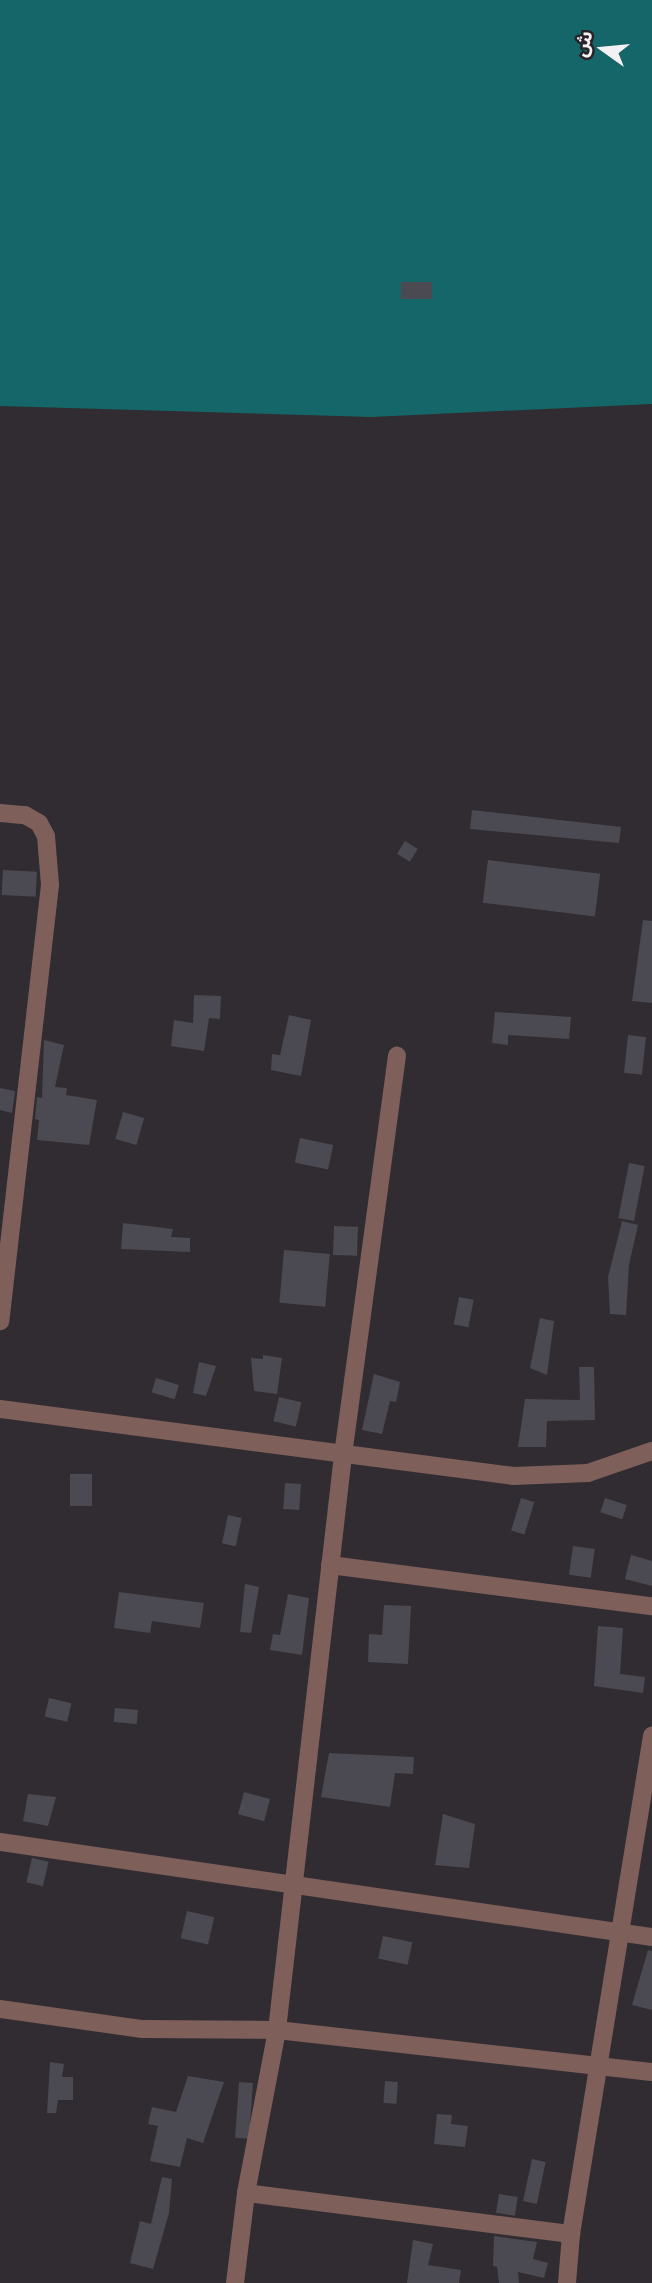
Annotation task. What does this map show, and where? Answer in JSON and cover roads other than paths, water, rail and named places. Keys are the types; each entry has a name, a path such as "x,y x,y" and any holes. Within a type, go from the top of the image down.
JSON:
{"street":[{"path":"0,813 26,816 39,823 46,836 50,885 0,1321"},
{"path":"235,2283 246,2193 278,2030 343,1455 397,1056"},
{"path":"0,1409 514,1476 588,1474 652,1451"},
{"path":"330,1565 652,1606"},
{"path":"568,2283 571,2234 652,1736"},
{"path":"0,1842 293,1887 652,1937"},
{"path":"0,2009 143,2029 278,2030 652,2072"},
{"path":"246,2193 571,2234"}],"water":[{"path":"0,0 652,0 652,404 371,417 0,406"}]}
